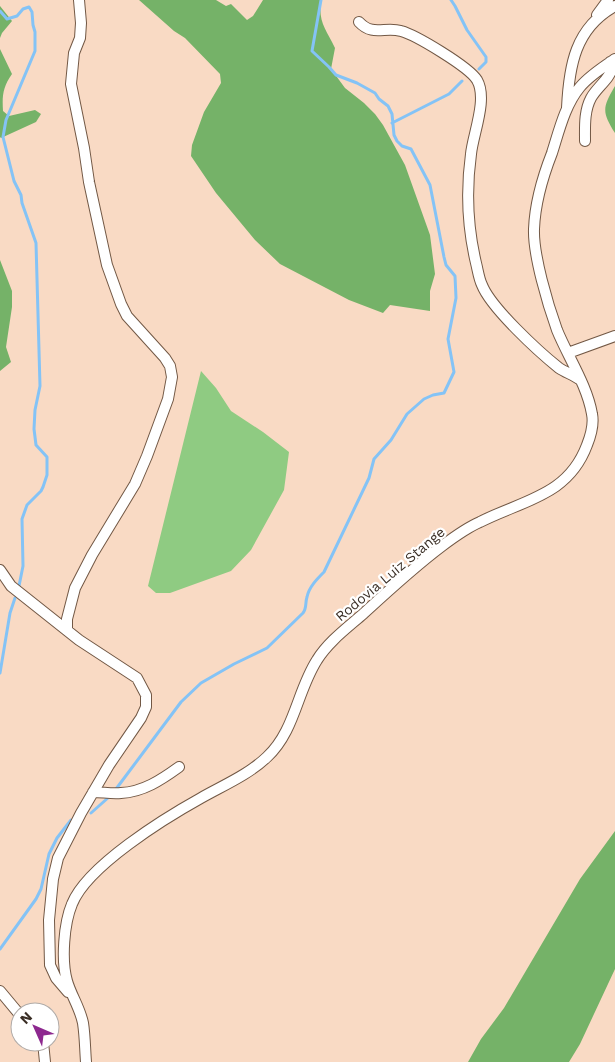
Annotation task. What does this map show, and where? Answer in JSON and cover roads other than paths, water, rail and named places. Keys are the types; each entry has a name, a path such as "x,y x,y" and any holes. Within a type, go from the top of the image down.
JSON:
{"street":[{"path":"67,629 67,619 75,588 92,555 135,484 168,399 172,377 170,366 165,358 127,316 120,304 107,265 71,84 74,53 80,38 79,0"},
{"path":"594,22 608,0"},
{"path":"566,111 568,89 577,44 594,22 615,6"},
{"path":"359,22 370,30 404,32 464,66 476,78 481,91 481,101 470,155 469,189 473,249 481,285 495,306 543,354 561,369 579,379"},
{"path":"585,141 587,106 599,86 612,70 612,60"},
{"name":"Rodovia Luiz Stange","path":"86,1062 83,1023 66,979 64,963 66,922 79,890 105,863 130,844 199,799 253,769 268,757 287,732 309,676 317,660 328,647 368,609 440,548 479,522 546,494 560,484 575,468 586,449 592,432 593,416 587,395 548,302 534,230 546,170 566,111 581,86 612,60"},
{"path":"568,353 615,336"},
{"path":"0,572 11,586 79,640 137,678 146,695 146,707 141,718 93,792 58,858 53,879 49,920 50,965 53,973 74,998"},
{"path":"93,792 120,794 142,789 161,780 179,768"},
{"path":"0,991 10,1003"}],"waterway":[{"path":"116,789 181,702 201,683 267,648 303,613 310,590 324,572 369,478 374,459 391,440 407,414 424,399 444,393 454,372 448,339 456,298 455,276 446,265 430,185 411,149 402,146 397,141 394,135 392,114 388,106 375,93 357,83 336,75 312,51 321,0"},
{"path":"451,0 467,30 486,57 486,62 479,69"},
{"path":"0,11 7,19 17,16 23,9 29,7 32,12 35,32 35,51 6,120 3,137 14,181 21,195 36,243 40,386 35,410 34,429 36,445 47,457 47,475 43,487 27,505 22,519 23,566 19,586"},
{"path":"392,123 449,94 462,81"},
{"path":"0,673 10,613 15,598"},
{"path":"91,813 109,797"},
{"path":"0,949 36,899 41,889 49,854 57,838 71,820"}]}
